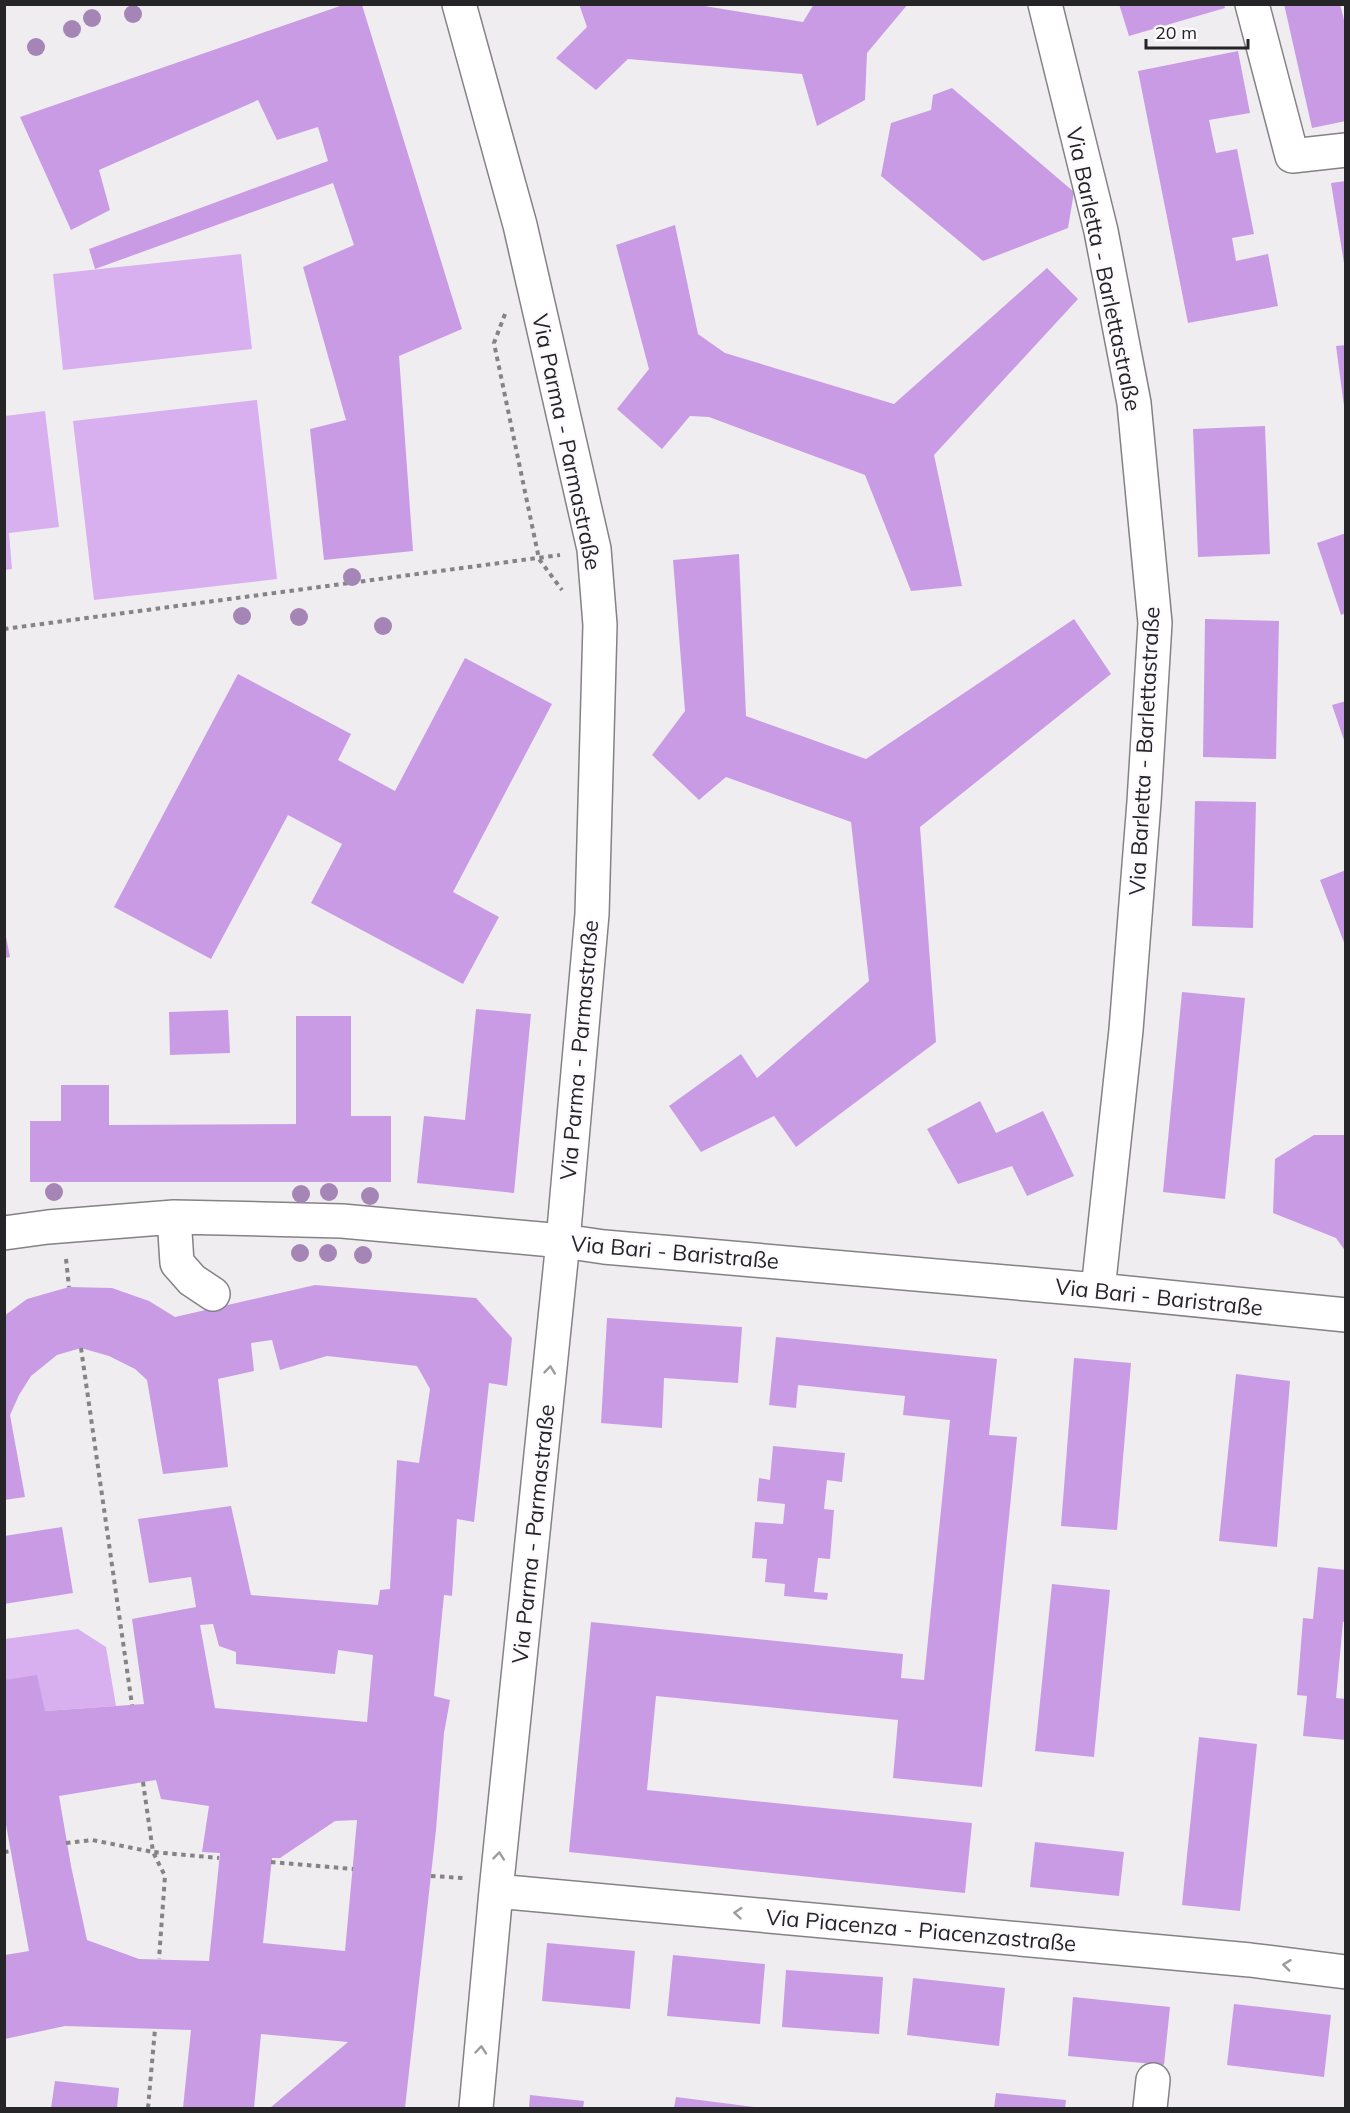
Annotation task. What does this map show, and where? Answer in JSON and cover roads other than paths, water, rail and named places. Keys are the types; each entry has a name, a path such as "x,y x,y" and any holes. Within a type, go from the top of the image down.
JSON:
{"street":[{"name":"Via Parma - Parmastraße","path":"459,4 520,225 594,549 600,625 592,914 563,1241 483,1885 476,2109"},
{"name":"Via Barletta - Barlettastraße","path":"1045,4 1101,231 1134,403 1155,624 1126,1030 1098,1290"},
{"path":"1252,4 1292,156 1346,150"},
{"name":"Via Bari - Baristraße","path":"4,1233 48,1227 174,1217 342,1221 1346,1315"},
{"path":"174,1217 177,1263 192,1280 213,1294"},
{"name":"Via Piacenza - Piacenzastraße","path":"483,1885 1250,1960 1346,1972"}]}
